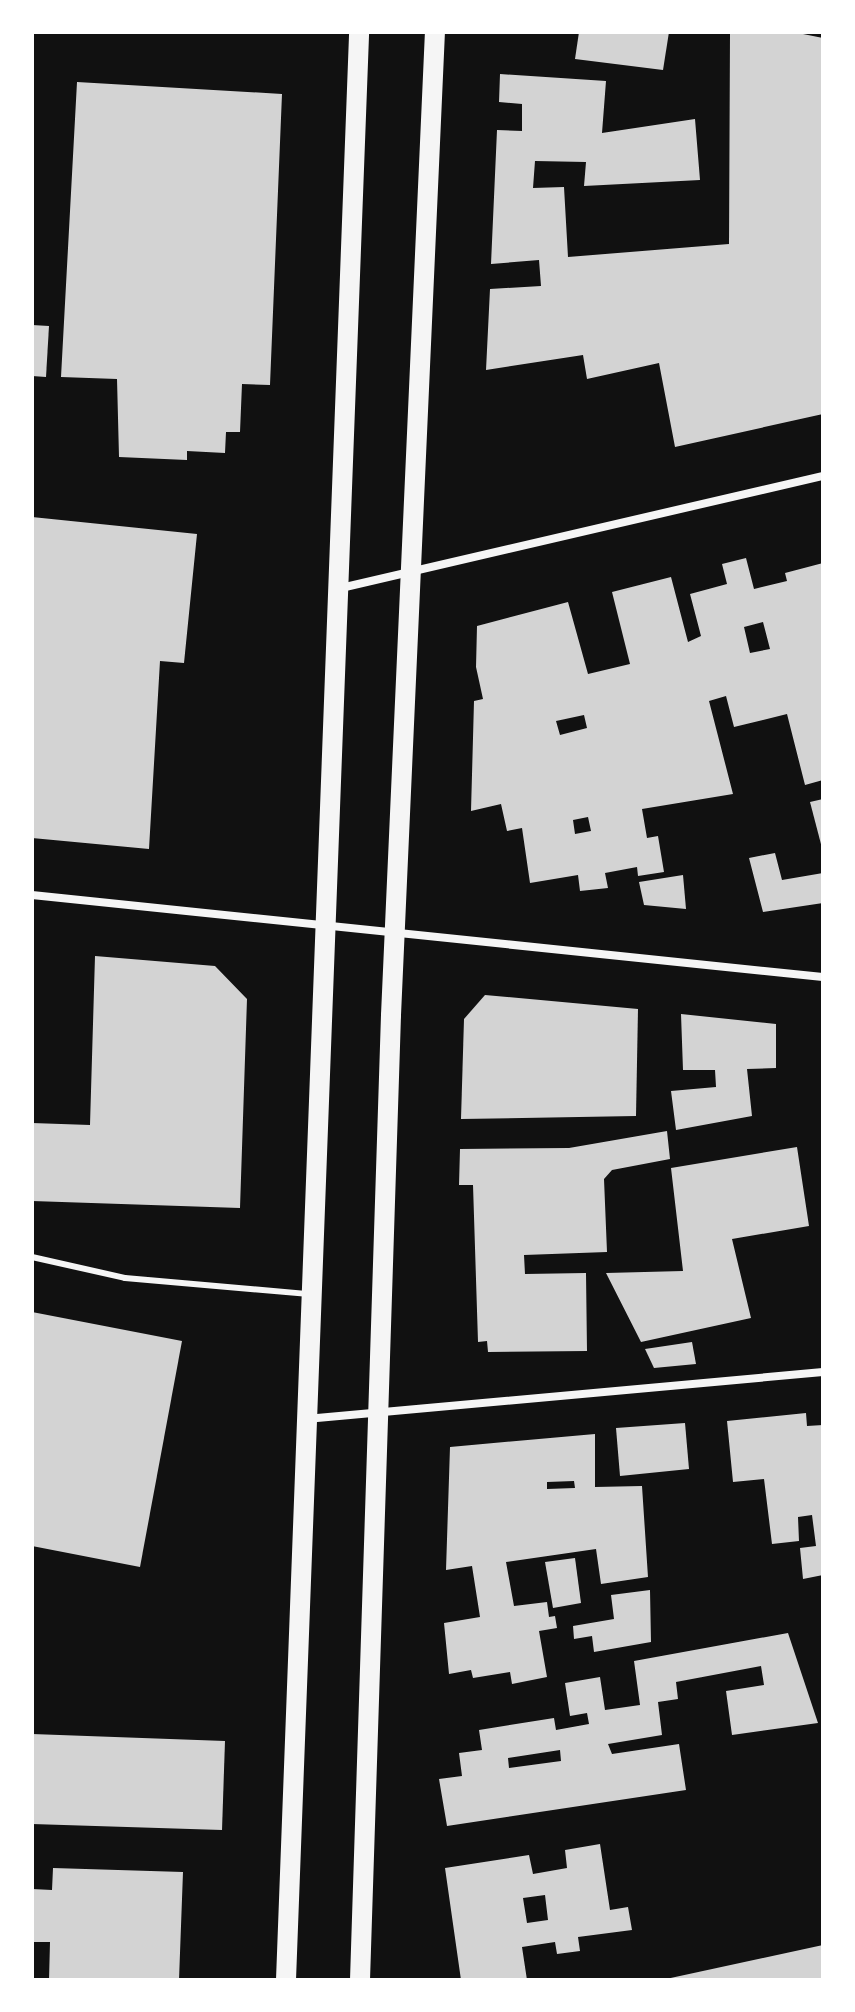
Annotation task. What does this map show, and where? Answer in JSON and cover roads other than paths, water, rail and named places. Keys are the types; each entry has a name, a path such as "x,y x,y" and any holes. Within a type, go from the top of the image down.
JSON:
{"main road":[{"path":"286,1980 322,924 359,32"},
{"path":"360,1980 395,932 435,32"}],"street":[{"path":"335,590 823,476"},
{"path":"32,895 823,977"},
{"path":"305,1419 823,1372"}],"lane":[{"path":"32,1257 125,1278 309,1294"}]}
